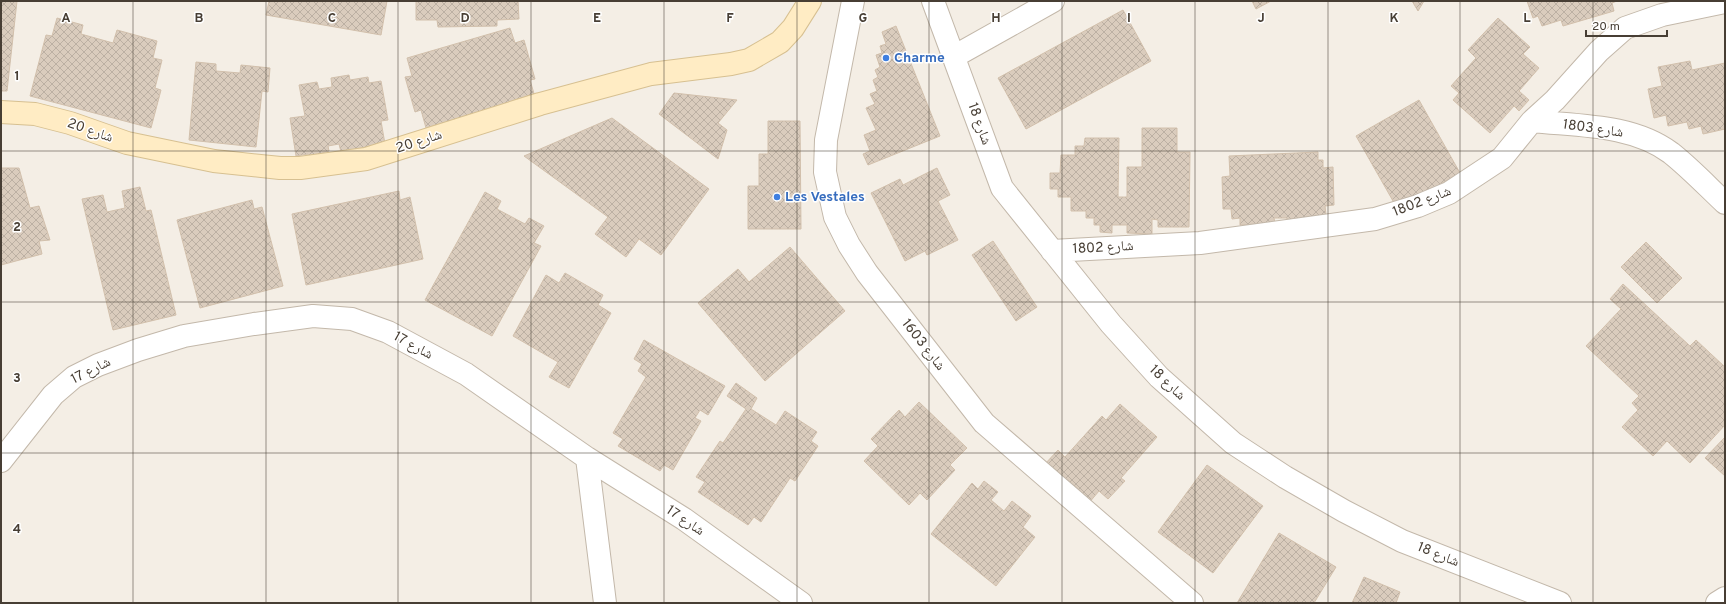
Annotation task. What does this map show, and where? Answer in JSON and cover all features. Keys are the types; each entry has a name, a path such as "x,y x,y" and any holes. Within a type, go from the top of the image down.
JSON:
{"street":[{"name":"شارع 20","path":"1,112 35,114 70,123 126,143 214,161 280,168 300,168 366,159 540,104 651,74 731,64 749,60 780,42 793,28 810,1"},
{"name":"شارع 1603","path":"853,1 826,140 825,172 835,217 849,245 867,273 984,423 1192,603"},
{"name":"شارع 18","path":"933,1 955,56 1002,188 1111,324 1159,377 1233,442 1285,477 1344,511 1402,541 1560,603"},
{"path":"955,56 1053,1"},
{"name":"شارع 1802","path":"1052,251 1200,242 1375,219 1418,206 1449,193 1502,158 1532,121 1555,100 1599,51 1624,28 1662,15 1725,2"},
{"name":"شارع 1803","path":"1532,121 1617,130 1651,141 1671,153 1725,204"},
{"name":"شارع 17","path":"1,461 53,395 74,378 98,365 138,350 184,336 313,316 352,319 388,332 466,374 587,458 684,519 801,603"},
{"path":"587,458 605,603"},
{"path":"1717,603 1725,598"}],"building":[{"path":"1,1 17,1 7,91 1,91"},
{"path":"269,1 387,1 381,35 266,15"},
{"path":"416,1 518,1 519,19 497,20 497,26 438,27 437,20 416,20"},
{"path":"1252,1 1271,1 1256,9"},
{"path":"1412,1 1424,1 1418,11"},
{"path":"1527,1 1617,1 1612,3 1614,11 1563,26 1561,20 1542,26 1538,16 1533,18"},
{"path":"1123,10 1151,61 1026,129 998,78"},
{"path":"57,18 83,25 81,34 113,43 117,30 157,41 153,58 162,60 155,88 161,90 151,128 30,96 46,35 52,36"},
{"path":"1498,18 1530,47 1523,54 1539,68 1519,91 1529,100 1519,111 1514,106 1490,133 1453,100 1459,93 1451,86 1476,58 1468,50"},
{"path":"896,26 940,136 868,165 863,154 870,151 864,135 876,130 866,108 875,104 870,94 877,91 873,80 878,77 875,70 880,67 876,55 882,53 880,46 886,44 882,32"},
{"path":"510,28 515,43 524,40 535,79 530,80 535,97 426,128 421,110 415,112 405,77 412,76 407,58"},
{"path":"1690,61 1692,70 1725,63 1725,129 1703,134 1701,126 1689,129 1687,122 1668,126 1666,115 1654,118 1648,89 1662,86 1658,67"},
{"path":"196,62 216,64 216,71 240,73 241,65 270,68 268,92 262,91 256,147 189,140"},
{"path":"349,75 350,80 368,77 369,83 381,81 388,120 381,121 385,144 341,152 339,144 328,146 329,151 322,153 323,158 309,160 308,154 296,156 290,118 305,116 299,85 317,82 319,89 332,87 331,78"},
{"path":"674,93 737,100 718,123 727,130 718,159 659,114"},
{"path":"1419,100 1460,173 1397,208 1356,136"},
{"path":"612,118 709,189 661,255 639,239 626,257 595,234 608,217 524,156"},
{"path":"768,121 800,121 801,229 748,229 748,186 759,186 759,154 768,154"},
{"path":"1142,128 1177,128 1177,152 1190,152 1189,227 1158,227 1158,220 1152,219 1152,234 1127,233 1127,225 1112,225 1112,233 1100,232 1100,225 1094,225 1094,218 1086,218 1086,211 1071,211 1071,197 1058,197 1058,189 1050,189 1050,173 1060,173 1061,155 1075,155 1075,146 1084,146 1085,138 1119,138 1118,197 1127,197 1127,167 1142,167"},
{"path":"1318,152 1318,160 1323,160 1323,168 1333,167 1334,205 1325,206 1326,215 1287,222 1287,218 1274,218 1275,223 1240,225 1240,218 1232,219 1231,209 1223,209 1222,177 1230,176 1229,156"},
{"path":"1,168 19,168 30,208 39,206 50,240 39,241 42,254 1,265"},
{"path":"937,168 950,195 938,201 958,240 927,255 925,251 905,261 871,193 900,179 903,185"},
{"path":"140,187 146,211 151,210 176,315 113,330 82,199 103,195 107,212 125,208 122,191"},
{"path":"399,191 400,200 410,197 423,259 306,285 292,214"},
{"path":"485,192 501,201 497,209 525,224 529,218 544,226 534,243 541,246 492,336 425,300"},
{"path":"252,200 254,209 262,207 283,286 200,308 177,220"},
{"path":"993,241 1037,307 1016,321 972,255"},
{"path":"1646,242 1682,278 1657,303 1621,267"},
{"path":"790,247 845,311 765,381 698,303 738,269 749,282"},
{"path":"565,273 603,295 598,305 611,313 569,388 549,377 558,362 513,336 546,275 559,283"},
{"path":"1623,284 1690,346 1696,340 1725,367 1725,425 1690,463 1667,441 1653,456 1622,427 1638,410 1632,403 1639,396 1586,346 1621,309 1610,299"},
{"path":"644,340 725,386 708,415 700,410 695,418 701,421 673,470 664,465 660,471 618,446 623,439 613,433 646,377 638,371 642,364 634,359"},
{"path":"736,383 757,398 751,409 776,425 785,411 817,432 811,441 818,446 795,481 790,478 761,522 754,517 748,525 698,492 705,482 696,477 720,441 723,443 746,409 727,396"},
{"path":"919,402 967,448 950,465 955,470 927,500 920,493 909,505 864,461 878,446 871,439 899,410 905,417"},
{"path":"1120,404 1157,437 1121,478 1125,481 1108,499 1099,491 1088,504 1044,465 1058,450 1065,457 1102,416 1106,420"},
{"path":"1725,437 1725,476 1705,458"},
{"path":"1207,465 1263,506 1213,573 1158,532"},
{"path":"984,481 998,492 991,500 1004,511 1012,501 1031,516 1023,527 1035,537 996,586 931,534 972,483 978,489"},
{"path":"1279,533 1336,567 1314,603 1237,603"},
{"path":"1364,577 1400,592 1396,603 1352,603"}],"place":[{"name":"Charme","path":"886,58"},
{"name":"Les Vestales","path":"777,197"}]}
